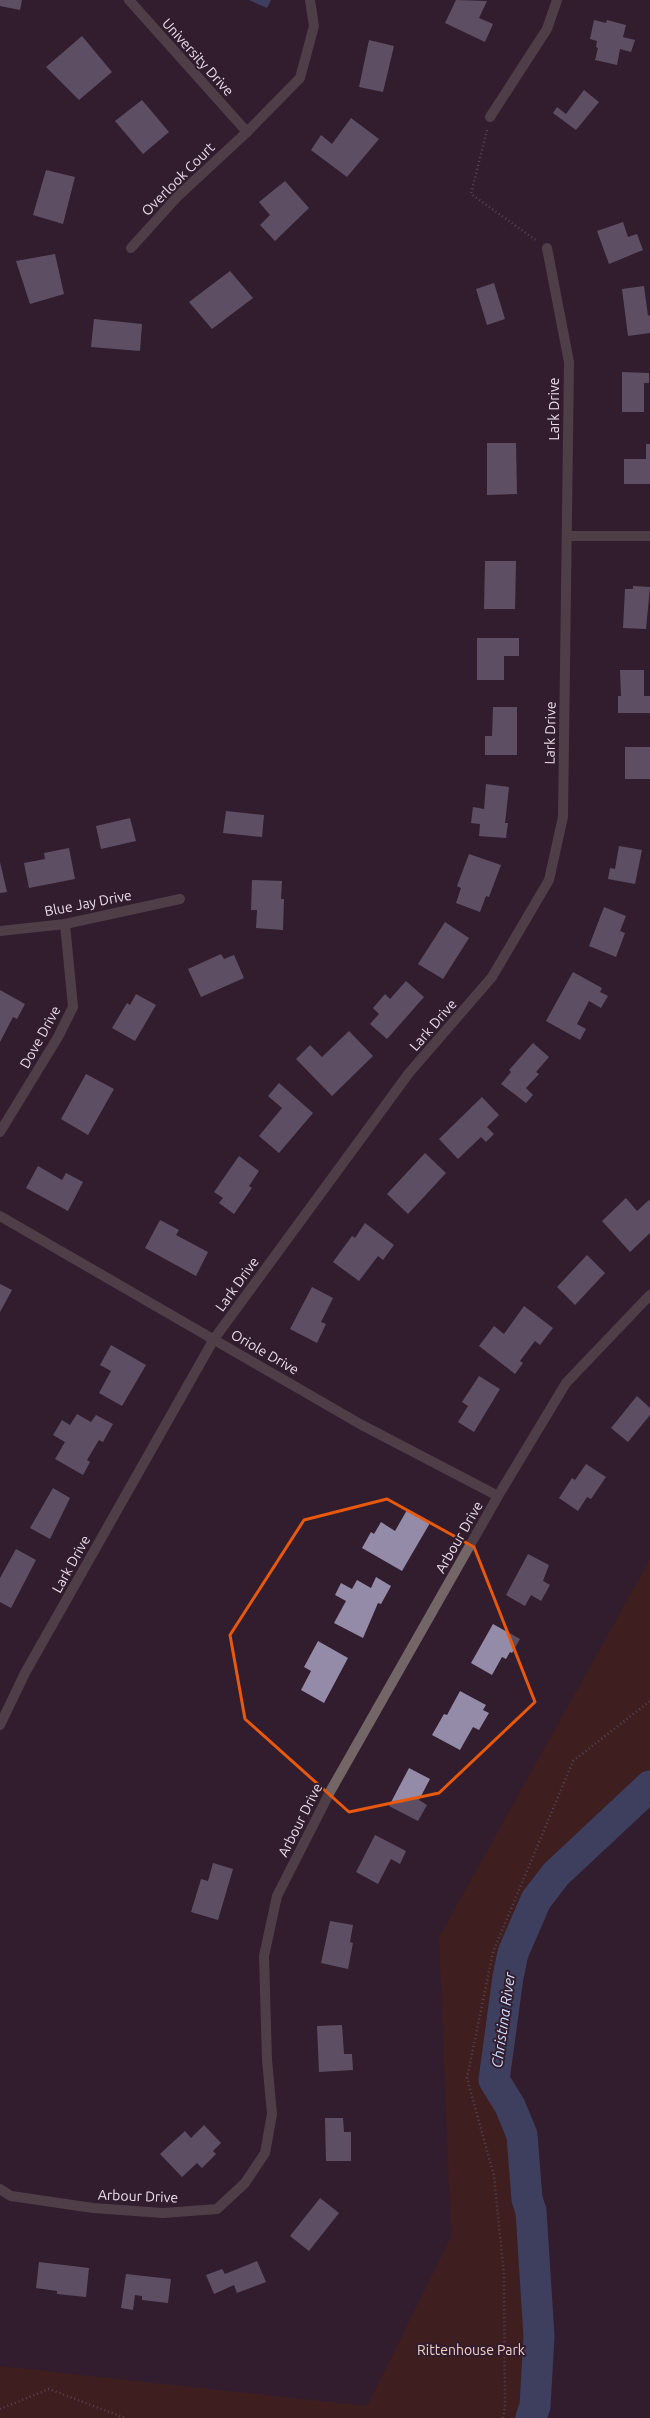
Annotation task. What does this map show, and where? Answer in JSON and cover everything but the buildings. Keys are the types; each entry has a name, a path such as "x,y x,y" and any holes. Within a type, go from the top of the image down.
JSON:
{"street":[{"name":"University Drive","path":"128,0 247,132"},
{"name":"Overlook Court","path":"131,248 178,196 247,132 300,78 314,26 310,0"},
{"path":"490,117 547,29 557,0"},
{"name":"Lark Drive","path":"0,1725 26,1673 214,1339 409,1073 492,977 549,880 562,817 568,536 569,362 547,248"},
{"path":"568,536 650,536"},
{"name":"Blue Jay Drive","path":"0,931 64,924 180,899"},
{"name":"Dove Drive","path":"0,1132 58,1037 73,1007 64,924"},
{"name":"Oriole Drive","path":"0,1216 360,1424 498,1496"},
{"name":"Arbour Drive","path":"0,2189 11,2196 85,2207 163,2213 217,2209 245,2183 265,2153 272,2114 266,2060 264,1956 277,1896 331,1790 498,1496 566,1382 650,1295"}],"path":[{"path":"490,117 471,194 547,248"},
{"path":"503,2418 505,2407 504,2275 494,2176 467,2078 471,2056 493,1952 573,1762 650,1700"},
{"path":"0,2409 49,2389 125,2418"}],"highlighted area":[{"path":"387,1499 474,1547 535,1702 439,1793 349,1812 245,1719 230,1635 304,1520"}],"green space":[{"name":"Rittenhouse Park","path":"650,1559 650,1786 556,1874 536,1900 513,1954 508,1977 494,2080 510,2106 522,2135 527,2199 531,2211 539,2336 535,2406 531,2418 0,2418 0,2366 367,2406 451,2237 439,1937"}],"water":[{"path":"249,0 271,0 267,8"}],"waterway":[{"name":"Christina River","path":"531,2418 535,2406 539,2336 531,2211 527,2199 522,2135 510,2106 494,2080 508,1977 513,1953 536,1900 556,1874 650,1786"}]}
